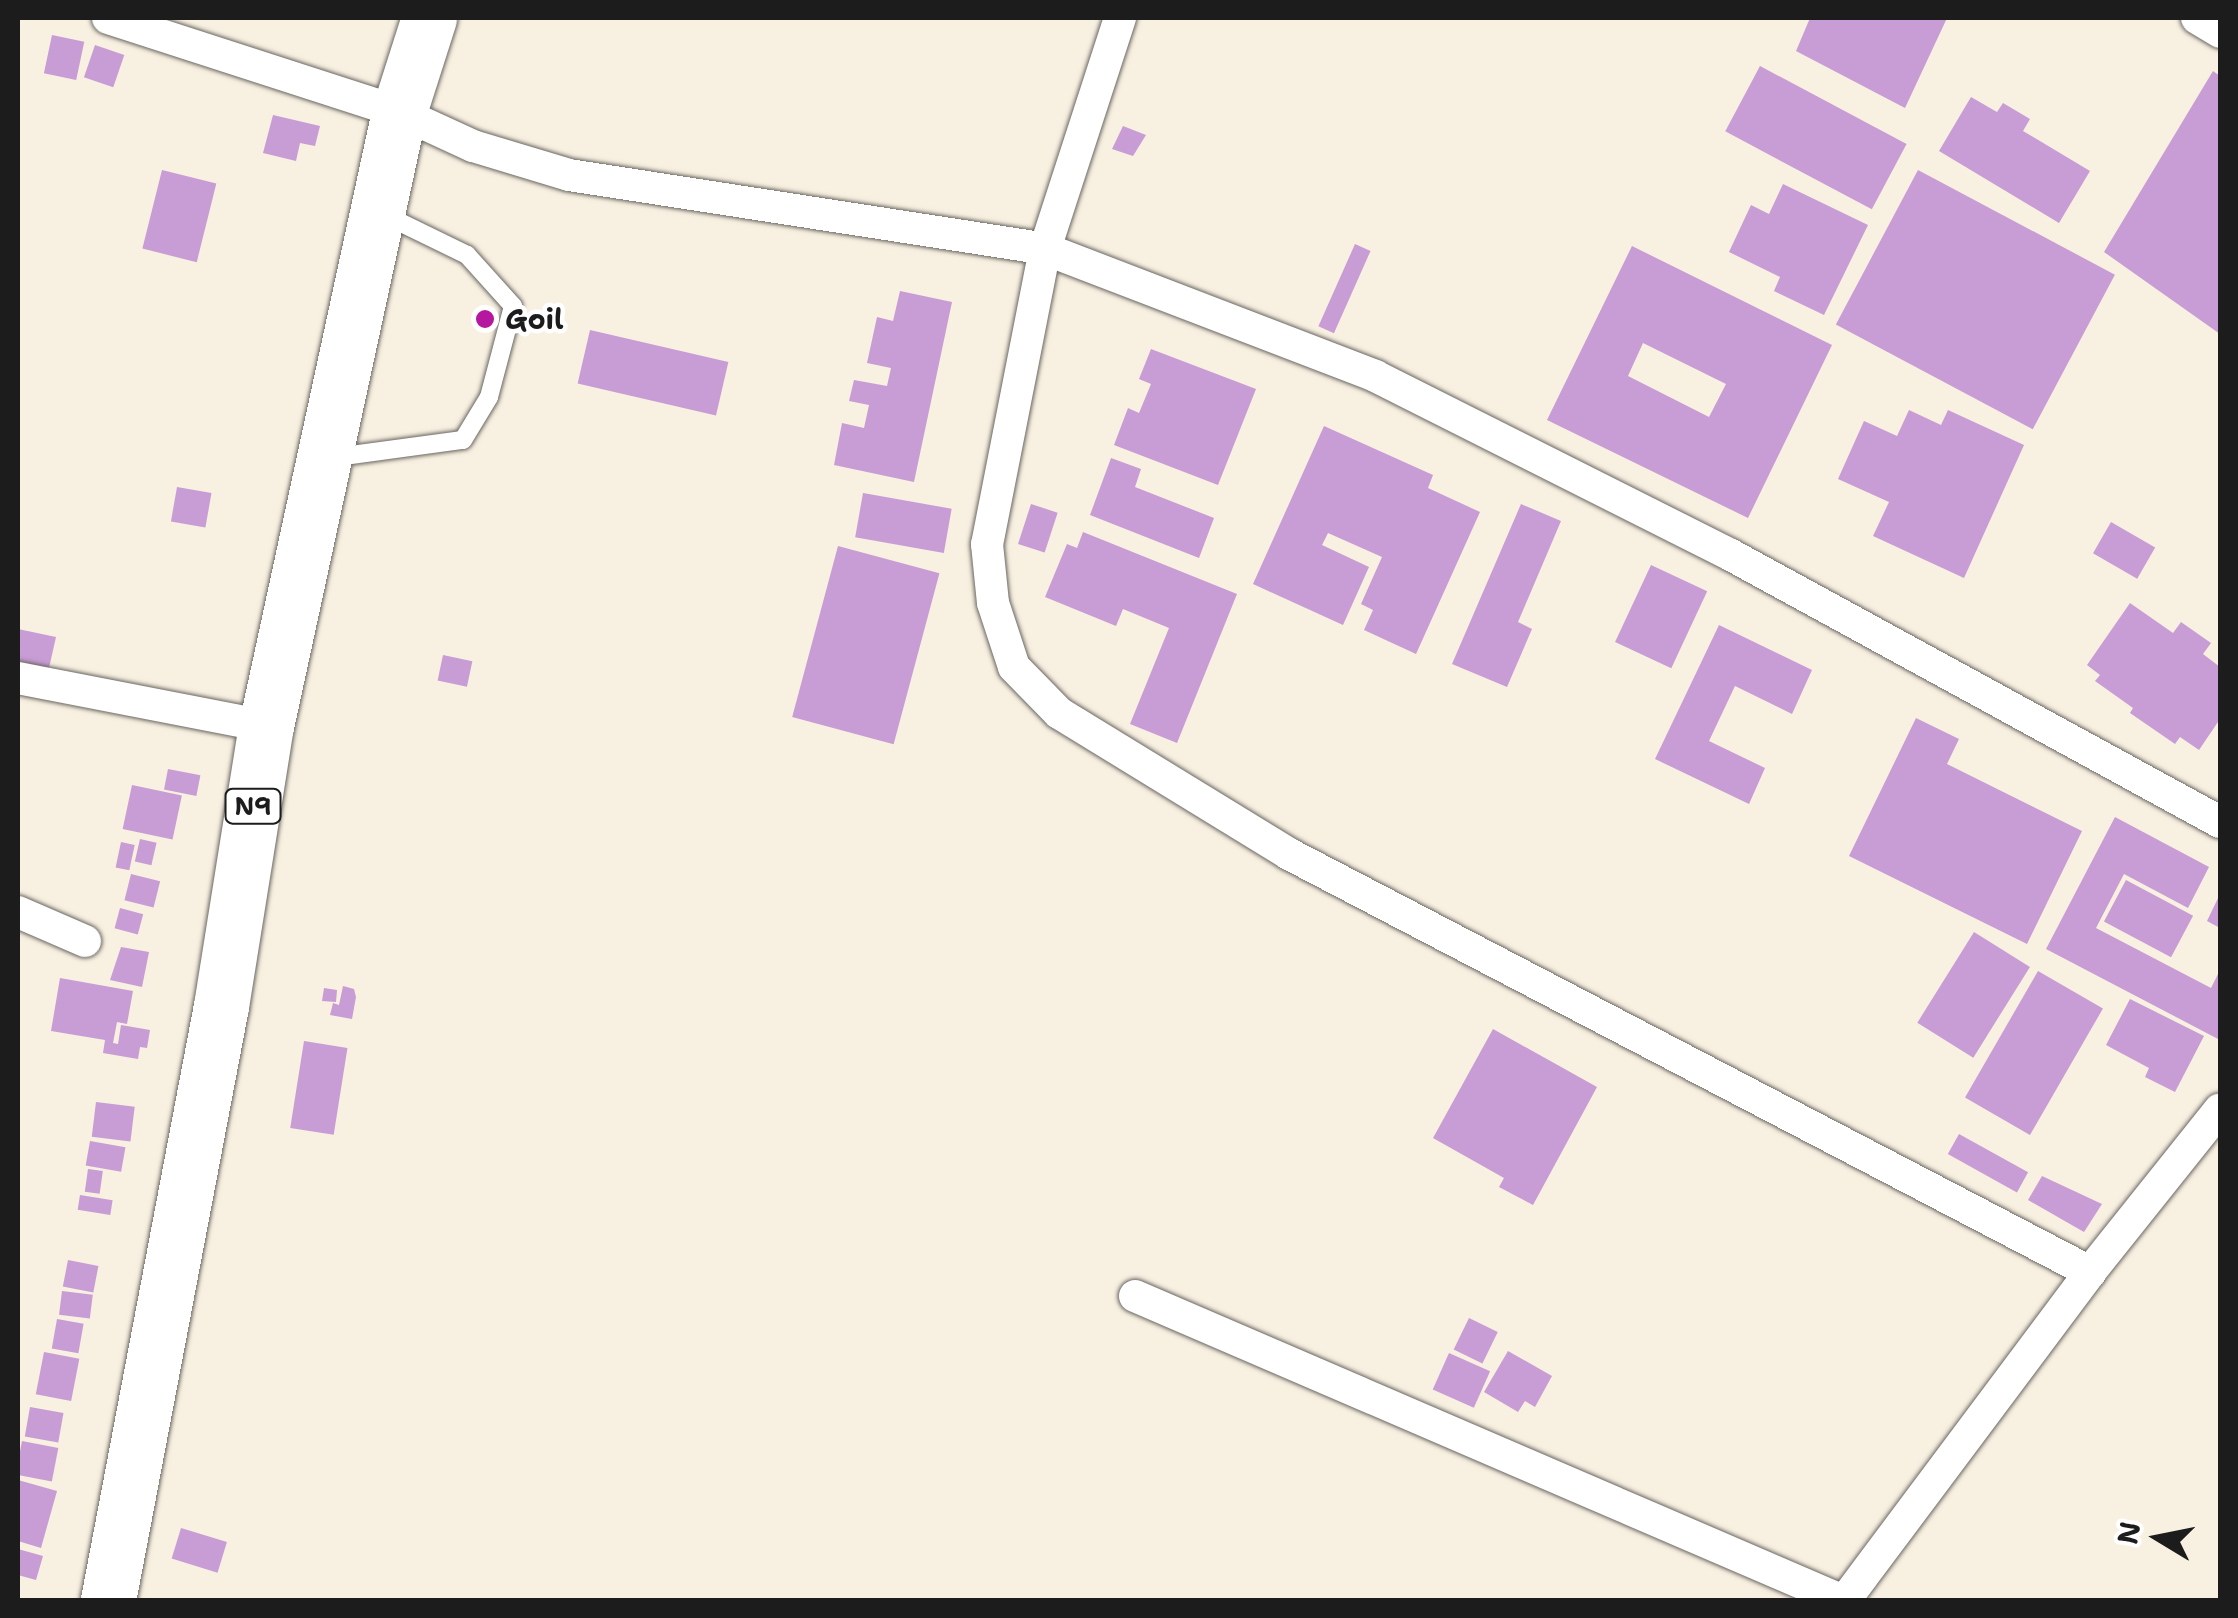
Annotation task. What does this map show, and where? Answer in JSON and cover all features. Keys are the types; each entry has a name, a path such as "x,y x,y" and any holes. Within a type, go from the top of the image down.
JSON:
{"highway":[{"name":"N9","path":"108,1600 221,1006 266,726 399,112 429,18"}],"street":[{"path":"108,18 399,112 473,146 569,175 1045,249 1375,376 1731,555 2220,822"},
{"path":"1120,18 1045,249 987,544 993,603 1014,666 1059,713 1288,854 2090,1272"},
{"path":"2198,18 2220,32"},
{"path":"18,678 266,726"},
{"path":"18,912 84,941"},
{"path":"1135,1296 1843,1600 2090,1272 2220,1109"}],"lane":[{"path":"324,459 462,440 489,397 513,306 466,255 378,211"}],"building":[{"path":"1810,18 1947,18 1905,108 1796,51"},
{"path":"52,35 84,42 76,80 44,73"},
{"path":"95,45 124,55 113,87 84,77"},
{"path":"1760,66 1907,144 1872,209 1725,131"},
{"path":"2213,71 2220,76 2220,334 2104,252"},
{"path":"1971,97 1997,112 2003,103 2030,119 2023,131 2090,171 2059,223 1939,151"},
{"path":"273,115 320,126 315,146 300,143 296,161 263,153"},
{"path":"1123,126 1146,135 1133,156 1112,149"},
{"path":"162,170 216,184 197,262 142,249"},
{"path":"1918,170 2115,275 2033,429 1836,325"},
{"path":"1783,184 1868,225 1824,315 1774,291 1780,277 1729,252 1751,205 1769,214"},
{"path":"1355,244 1371,251 1334,333 1318,326"},
{"path":"1632,246 1832,345 1748,518 1547,420","holes":["1643,343 1726,384 1709,417 1628,376"]},
{"path":"900,291 952,302 914,482 834,465 842,423 864,428 869,405 849,401 854,380 887,386 891,368 867,363 877,317 893,321"},
{"path":"590,330 728,362 716,416 578,384"},
{"path":"1151,349 1256,389 1218,485 1114,445 1128,408 1139,413 1151,384 1139,379"},
{"path":"1909,410 1941,425 1948,410 2024,445 1964,578 1873,536 1889,502 1838,479 1864,421 1897,436"},
{"path":"1324,426 1433,475 1428,488 1480,512 1416,654 1364,630 1373,610 1361,604 1382,557 1328,533 1322,545 1369,567 1343,625 1253,584"},
{"path":"1111,458 1141,469 1135,487 1214,518 1199,558 1090,515"},
{"path":"177,487 211,493 205,528 171,521"},
{"path":"863,493 952,509 944,553 855,537"},
{"path":"1031,504 1058,513 1045,553 1018,544"},
{"path":"1521,504 1561,521 1518,622 1532,629 1507,687 1452,664"},
{"path":"2111,522 2155,548 2137,579 2093,553"},
{"path":"1083,532 1237,594 1177,743 1130,724 1169,628 1123,609 1116,626 1045,597 1067,544 1077,548"},
{"path":"838,546 939,573 894,744 792,717"},
{"path":"1651,565 1707,591 1671,668 1615,642"},
{"path":"2130,603 2173,633 2181,622 2211,643 2203,654 2220,667 2220,719 2199,750 2180,737 2175,744 2130,713 2133,708 2095,681 2100,675 2087,665"},
{"path":"1719,625 1812,670 1792,714 1735,686 1709,741 1765,768 1749,804 1655,759"},
{"path":"18,629 56,637 49,668 18,661"},
{"path":"443,655 472,661 467,687 438,680"},
{"path":"1916,718 1959,739 1947,764 2082,831 2027,944 1849,856"},
{"path":"168,769 200,775 196,796 164,790"},
{"path":"132,785 182,796 173,840 123,829"},
{"path":"2115,817 2209,867 2188,908 2124,874 2096,928 2211,988 2220,970 2220,1040 2046,949"},
{"path":"140,839 157,843 151,865 135,861"},
{"path":"121,842 135,845 129,870 116,867"},
{"path":"131,874 160,881 154,907 124,900"},
{"path":"2126,880 2193,916 2171,957 2104,921"},
{"path":"2220,894 2220,928 2207,921"},
{"path":"120,908 143,914 138,934 115,928"},
{"path":"1974,932 2030,967 1973,1058 1917,1023"},
{"path":"121,947 149,952 142,987 110,980"},
{"path":"2038,971 2103,1008 2030,1135 1965,1097"},
{"path":"60,978 133,991 127,1024 117,1022 113,1043 118,1044 121,1025 150,1030 147,1048 140,1047 138,1059 103,1053 105,1040 51,1031"},
{"path":"343,986 354,989 352,1019 330,1015 333,1003 339,1005"},
{"path":"324,988 337,990 336,1002 322,1001"},
{"path":"2130,999 2204,1036 2175,1092 2145,1077 2149,1068 2106,1045"},
{"path":"1493,1029 1597,1087 1533,1205 1499,1187 1504,1178 1433,1138"},
{"path":"304,1041 347,1048 334,1135 290,1128"},
{"path":"96,1102 135,1107 130,1141 92,1137"},
{"path":"1959,1134 2028,1172 2017,1192 1948,1154"},
{"path":"90,1141 125,1147 121,1172 86,1166"},
{"path":"88,1169 103,1171 100,1194 85,1192"},
{"path":"2042,1176 2102,1204 2084,1232 2028,1200"},
{"path":"80,1195 113,1200 110,1215 78,1210"},
{"path":"68,1260 98,1266 93,1292 63,1287"},
{"path":"62,1291 93,1295 90,1319 59,1315"},
{"path":"1469,1318 1498,1332 1482,1363 1454,1349"},
{"path":"57,1319 84,1324 78,1353 52,1349"},
{"path":"1508,1351 1552,1376 1535,1407 1525,1401 1518,1412 1484,1392"},
{"path":"44,1352 79,1359 71,1401 36,1394"},
{"path":"1449,1353 1490,1371 1474,1408 1433,1390"},
{"path":"30,1407 63,1413 58,1442 25,1437"},
{"path":"22,1441 58,1448 52,1481 18,1475"},
{"path":"18,1480 57,1491 41,1548 18,1541"},
{"path":"181,1528 227,1542 218,1573 172,1559"},
{"path":"18,1549 43,1556 36,1580 18,1575"}],"place":[{"name":"Goil","path":"485,319"}]}
